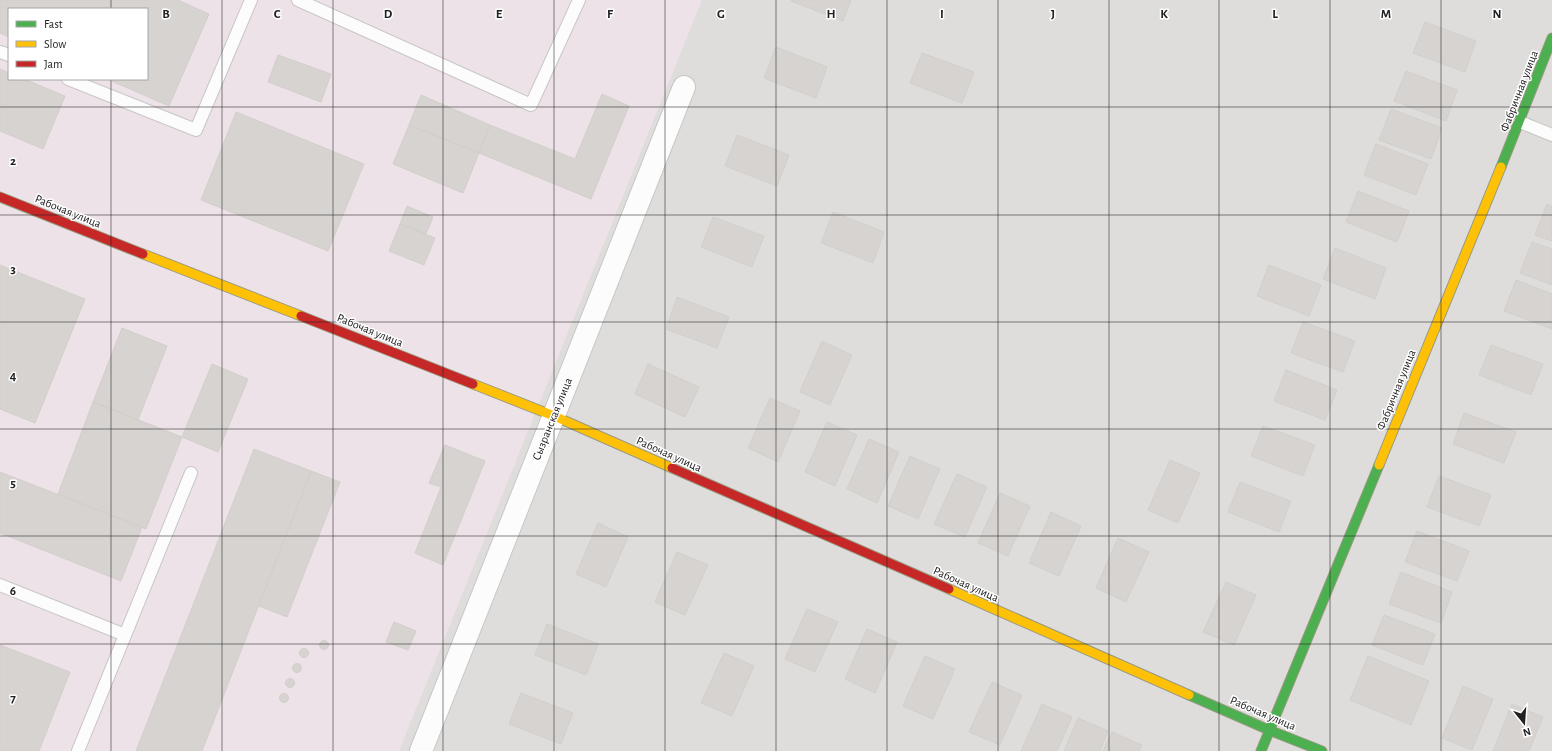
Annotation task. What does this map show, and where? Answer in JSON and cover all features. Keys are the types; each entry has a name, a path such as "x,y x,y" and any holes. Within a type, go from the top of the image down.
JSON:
{"street":[{"name":"Фабричная улица","path":"1261,751 1520,122 1552,38"},
{"name":"Сызранская улица","path":"420,751 684,87"},
{"name":"Рабочая улица","path":"0,197 554,416 1270,730 1322,751"}],"lane":[{"path":"71,80 196,130 252,0"},
{"path":"298,0 531,106 580,0"},
{"path":"1520,122 1552,135"},
{"path":"78,751 191,473"},
{"path":"0,585 125,635"}],"shaded area":[{"path":"0,0 1552,0 1552,751 0,751"},
{"path":"0,0 702,0 399,751 0,751"}],"building":[{"path":"0,0 178,0 209,14 169,106 109,80 148,80 148,8 8,8 8,37 0,33"},
{"path":"851,0 843,21 791,1"},
{"path":"1425,22 1476,41 1465,72 1413,53"},
{"path":"776,47 827,67 816,98 764,78"},
{"path":"922,53 974,72 962,103 910,83"},
{"path":"278,55 331,74 321,102 268,82"},
{"path":"0,69 8,73 8,80 26,80 65,96 43,149 0,131"},
{"path":"1406,71 1457,90 1446,121 1394,101"},
{"path":"602,94 629,106 591,199 479,153 490,125 575,159"},
{"path":"421,95 490,125 479,153 409,125"},
{"path":"1391,109 1442,128 1431,159 1379,140"},
{"path":"236,112 364,164 328,251 201,200"},
{"path":"409,125 479,153 463,193 393,164"},
{"path":"737,135 789,155 777,186 725,166"},
{"path":"1376,144 1428,164 1416,195 1364,175"},
{"path":"1358,191 1409,211 1397,242 1346,222"},
{"path":"1547,204 1552,206 1552,241 1535,235"},
{"path":"407,206 433,217 426,234 400,224"},
{"path":"833,212 884,232 873,263 821,243"},
{"path":"713,217 764,236 752,267 701,247"},
{"path":"400,224 435,238 424,265 389,251"},
{"path":"1532,242 1552,249 1552,285 1520,273"},
{"path":"1335,248 1386,268 1375,299 1323,279"},
{"path":"0,265 85,299 35,423 0,409"},
{"path":"1269,265 1321,285 1309,316 1257,296"},
{"path":"1516,280 1552,294 1552,329 1504,311"},
{"path":"677,297 729,317 717,348 666,329"},
{"path":"1303,322 1355,341 1343,372 1291,353"},
{"path":"122,328 167,346 138,420 93,402"},
{"path":"822,341 852,355 830,405 800,392"},
{"path":"1491,345 1543,364 1531,395 1479,375"},
{"path":"212,364 248,379 218,452 182,437"},
{"path":"648,364 699,387 685,417 635,394"},
{"path":"1286,370 1337,390 1325,420 1274,401"},
{"path":"770,398 800,411 778,462 748,448"},
{"path":"93,402 182,437 146,529 58,494"},
{"path":"1464,413 1516,432 1504,463 1453,444"},
{"path":"827,422 857,435 835,486 805,472"},
{"path":"1263,426 1315,445 1303,476 1251,456"},
{"path":"869,439 899,452 877,503 847,489"},
{"path":"445,445 485,461 443,565 415,553 441,487 429,483"},
{"path":"254,449 311,471 202,751 136,751"},
{"path":"910,456 940,469 918,519 888,506"},
{"path":"1170,460 1200,473 1178,523 1148,510"},
{"path":"311,471 340,482 287,617 259,606"},
{"path":"0,472 142,527 121,581 0,533"},
{"path":"957,474 987,487 965,537 934,524"},
{"path":"1439,476 1491,495 1479,526 1427,507"},
{"path":"1240,482 1291,501 1279,532 1228,512"},
{"path":"1000,493 1030,506 1008,556 978,543"},
{"path":"1051,512 1081,526 1059,576 1029,563"},
{"path":"598,523 628,537 606,587 576,574"},
{"path":"1417,531 1469,551 1457,581 1405,562"},
{"path":"1118,538 1149,552 1126,602 1096,588"},
{"path":"677,552 708,565 685,615 655,602"},
{"path":"1401,572 1452,592 1441,623 1389,604"},
{"path":"1226,582 1256,595 1234,645 1203,632"},
{"path":"807,609 838,622 815,672 785,659"},
{"path":"1384,615 1435,634 1423,665 1372,645"},
{"path":"394,622 416,631 408,650 386,642"},
{"path":"547,624 598,644 586,675 535,655"},
{"path":"867,629 897,642 875,693 845,679"},
{"path":"324,640 329,645 324,650 319,645"},
{"path":"0,645 70,672 39,751 0,751"},
{"path":"304,648 309,653 304,658 299,653"},
{"path":"724,653 754,666 732,716 701,703"},
{"path":"925,656 955,669 933,719 903,706"},
{"path":"1368,656 1429,681 1411,725 1350,700"},
{"path":"297,663 302,668 297,673 292,668"},
{"path":"290,678 295,683 290,688 285,683"},
{"path":"992,682 1022,695 1000,745 969,732"},
{"path":"1463,686 1493,699 1472,750 1442,738"},
{"path":"284,693 289,698 284,703 279,698"},
{"path":"521,693 573,713 561,744 509,724"},
{"path":"1042,704 1072,717 1057,751 1021,751"},
{"path":"1512,704 1543,717 1529,751 1493,751"},
{"path":"1078,718 1108,731 1100,751 1064,751"},
{"path":"1112,732 1142,745 1139,751 1103,751"}],"traffic: fast":[{"path":"1501,167 1552,38"},
{"path":"1261,751 1379,465"},
{"path":"1189,695 1269,730 1322,751"}],"traffic: slow":[{"path":"1379,465 1501,167"},
{"path":"143,254 301,316"},
{"path":"473,384 554,416 672,468"},
{"path":"949,589 1189,695"}],"traffic: jam":[{"path":"0,197 143,254"},
{"path":"301,316 473,384"},
{"path":"672,468 949,589"}]}
